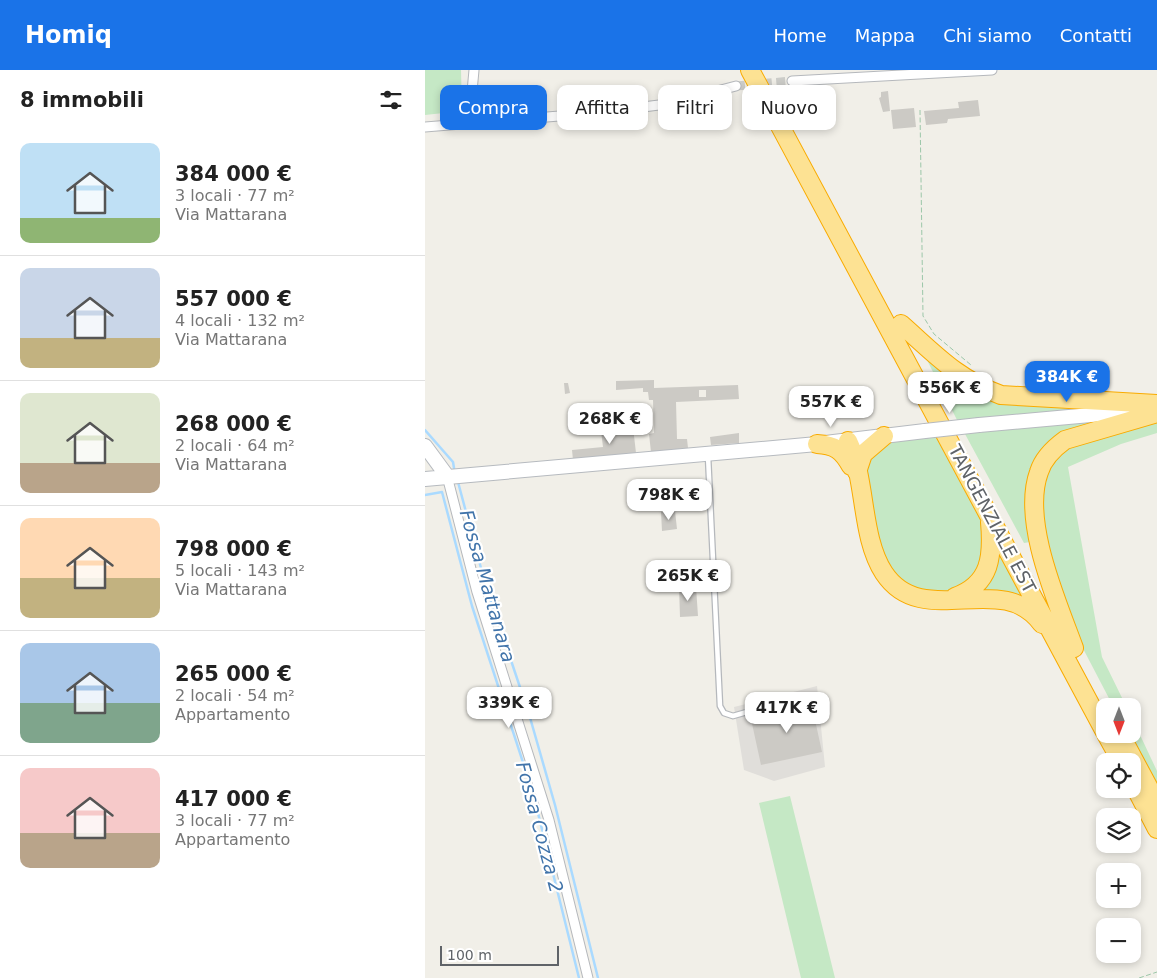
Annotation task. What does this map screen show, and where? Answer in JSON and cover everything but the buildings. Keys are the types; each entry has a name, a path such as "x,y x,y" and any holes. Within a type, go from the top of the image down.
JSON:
{"highway":[{"name":"TANGENZIALE EST","path":"750,70 990,514 1096,716"},
{"name":"TANGENZIALE EST","path":"764,70 1101,698"},
{"path":"901,324 960,376 977,386 1001,395 1157,404"},
{"path":"1074,648 1046,573 1038,534 1034,497 1039,471 1055,447 1065,440 1157,413"},
{"path":"857,478 857,468 863,454 885,436"},
{"path":"817,444 847,448 855,455 857,478 877,558 884,573 900,591 923,600 1003,599 1035,614 1075,676"},
{"path":"950,599 971,590 985,573 993,548 990,514"},
{"path":"1125,743 1157,803"},
{"path":"1140,798 1157,829"}],"street":[{"path":"473,85 474,70"},
{"path":"792,81 992,70"},
{"path":"547,117 667,104 736,86"},
{"path":"425,127 440,126"},
{"path":"847,448 885,436 979,425 1157,409"},
{"path":"425,479 817,444"},
{"path":"425,446 447,476 477,592 549,820 588,978"}],"lane":[{"path":"708,453 720,706 724,713 733,716 802,696"}],"path":[{"path":"920,110 923,316 935,334 977,369"},
{"path":"1139,978 1157,972"}],"shaded area":[{"path":"817,686 825,767 774,781 744,770 734,707"}],"green space":[{"path":"425,70 461,70 461,85 440,85 440,113 425,115"},
{"path":"925,356 950,378 985,397 1119,405 958,422"},
{"path":"1124,417 1054,445 1030,542 1024,543 965,434"},
{"path":"1157,417 1157,433 1121,444 1068,467 1102,657 1122,698 1109,698 1053,591 1045,560 1042,482 1057,456 1070,446"},
{"path":"940,434 986,525 988,551 968,586 935,597 892,577 876,534 865,458 884,443"},
{"path":"999,549 1028,599 976,589"},
{"path":"1141,737 1157,771 1157,790 1141,759 1141,753 1138,753 1133,743 1141,743"},
{"path":"790,796 835,978 801,978 759,803"}],"waterway":[{"name":"Fossa Mattanara","path":"425,430 453,462 454,468"},
{"name":"Fossa Mattanara","path":"458,482 485,583 529,714 555,805 598,978"},
{"name":"Fossa Cozza 2","path":"425,495 442,492 472,606 533,793 579,978"}],"tunnel":[{"path":"736,86 792,81"}]}
